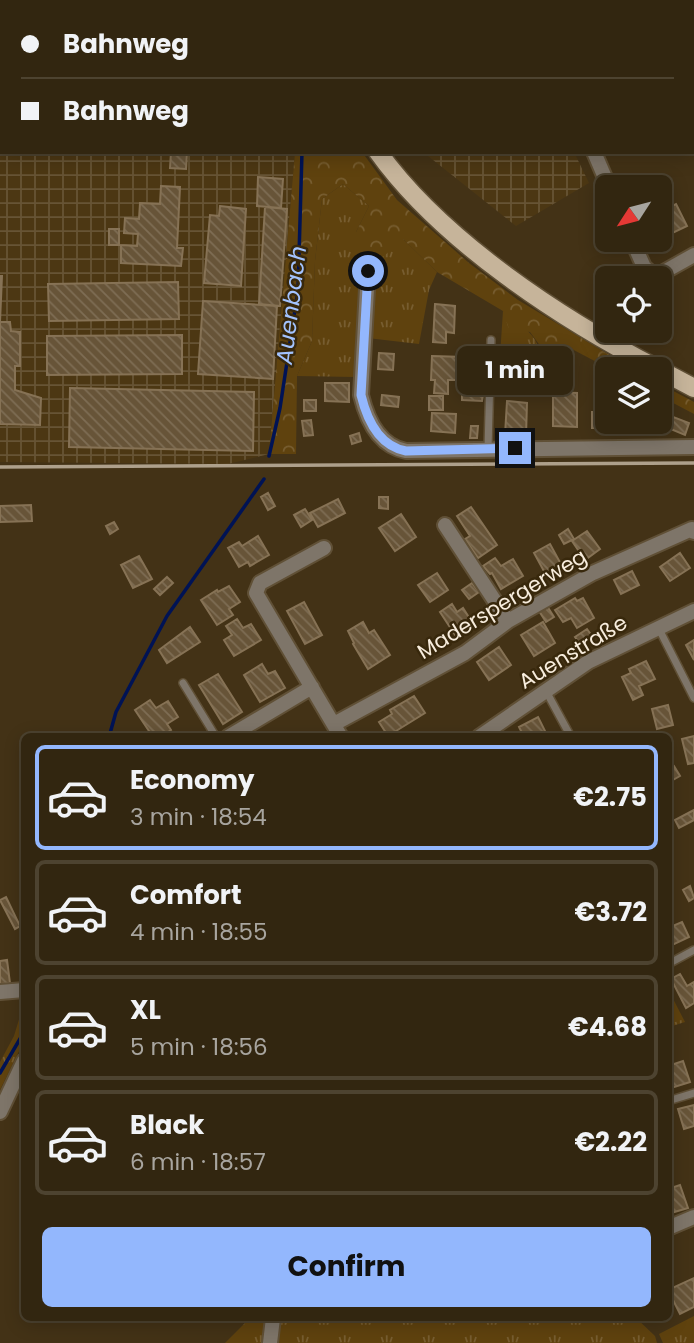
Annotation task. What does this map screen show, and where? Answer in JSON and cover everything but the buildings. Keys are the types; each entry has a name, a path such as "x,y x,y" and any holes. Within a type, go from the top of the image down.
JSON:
{"main road":[{"path":"379,154 397,178 443,224 523,288 634,357"},
{"path":"672,377 694,388"}],"street":[{"path":"595,154 604,175"},
{"path":"638,252 650,273 662,273 694,255"},
{"path":"368,271 361,395 379,435 386,444 395,449 694,447"},
{"path":"445,525 508,621"},
{"name":"Maderspergerweg","path":"337,730 465,653 508,621 593,573 692,529 694,532"},
{"path":"324,548 260,583 257,593 337,730"},
{"name":"Auenstraße","path":"485,733 610,650 694,611"},
{"path":"235,733 312,687"},
{"path":"0,992 21,990"},
{"path":"0,1112 21,1067"},
{"path":"672,1226 694,1217"},
{"path":"270,1343 273,1321"}],"lane":[{"path":"488,448 491,340"},
{"path":"658,627 694,698"},
{"path":"183,683 214,733"},
{"path":"546,691 569,733"},
{"path":"672,962 694,950"},
{"path":"672,1100 694,1093"}],"shaded area":[{"path":"0,154 295,154 269,454 228,464 0,462"},
{"path":"426,154 575,154 589,183 516,226"}],"green space":[{"path":"295,154 363,154 397,200 469,263 518,300 613,357 595,357 595,361 568,347 541,347 530,332 509,329 503,311 437,272 403,239 383,257 361,251 356,232 369,206 343,184 322,199 315,261 312,341 297,376 296,454 269,454"},
{"path":"343,184 369,206 356,232 402,238 437,272 429,290 419,344 359,337 356,377 297,376 312,341 315,261 322,199"},
{"path":"503,311 536,341 542,384 498,386"},
{"path":"672,390 694,402 694,414 672,402"},
{"path":"672,997 685,1022 672,1026"},
{"path":"21,1013 21,1047 0,1090 0,1062 14,1036"},
{"path":"694,1316 694,1343 663,1343 659,1334"},
{"path":"247,1321 639,1321 655,1336 657,1343 225,1343"}],"waterway":[{"name":"Auenbach","path":"269,456 280,408 298,290 302,154"},
{"name":"Auenbach","path":"110,733 116,712 167,616 264,479"},
{"name":"Auenbach","path":"0,1073 21,1037"}],"railway":[{"path":"0,467 694,463"}],"route":[{"path":"368,271 361,395 365,409 386,444 406,451 515,448"}]}
